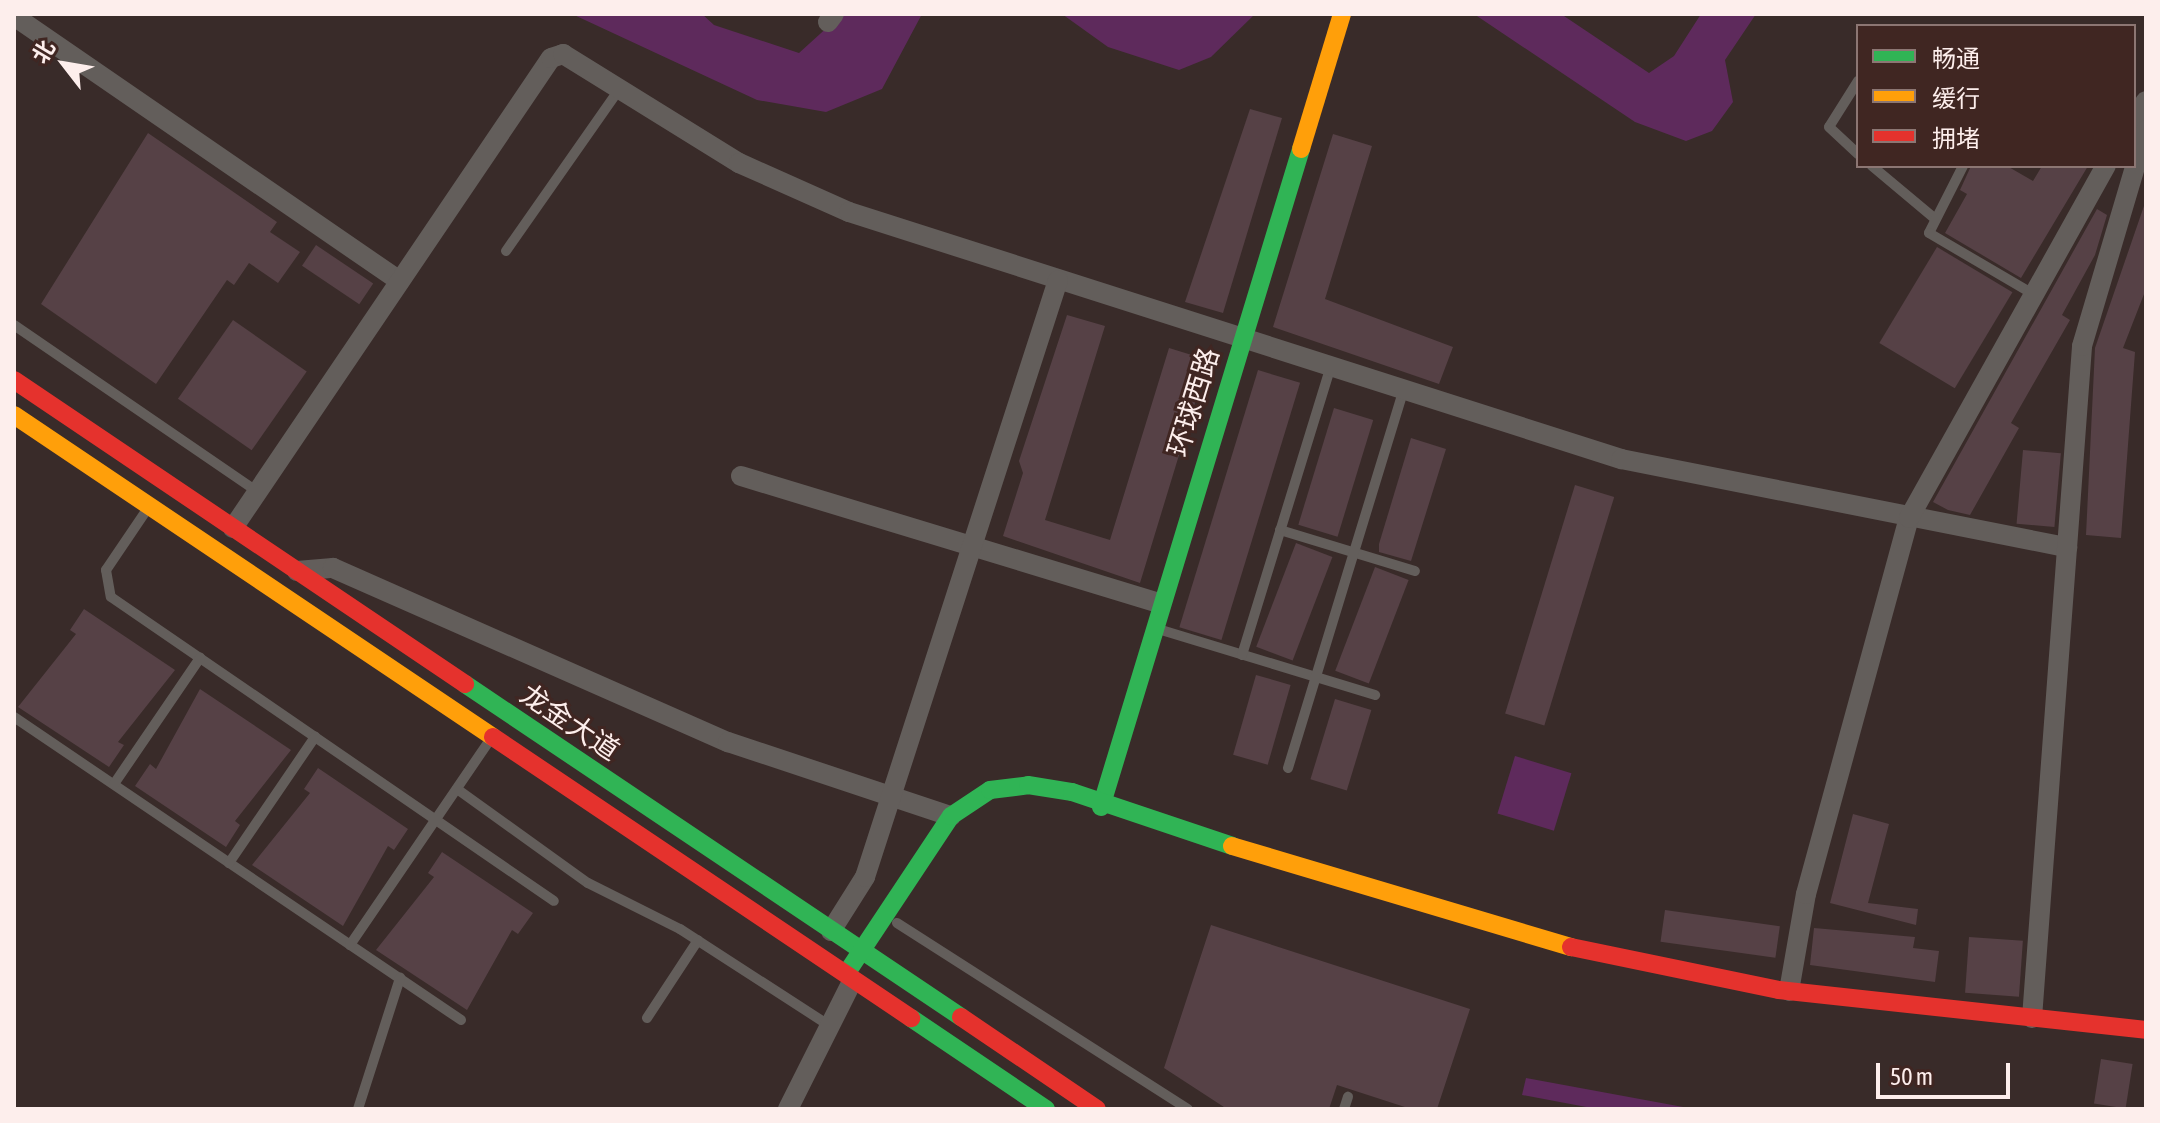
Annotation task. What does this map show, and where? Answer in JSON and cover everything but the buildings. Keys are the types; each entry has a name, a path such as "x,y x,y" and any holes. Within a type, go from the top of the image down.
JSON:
{"street":[{"name":"环球西路","path":"1101,807 1160,603 1342,14"},
{"path":"14,16 400,281"},
{"path":"233,528 551,58 572,55 791,189 1058,280 1330,369 1634,462 2067,547"},
{"path":"2032,1018 2084,330 2130,202 2146,130"},
{"path":"1789,991 1806,894 1909,518 2105,168"},
{"path":"831,931 865,877 1058,280"},
{"name":"龙金大道","path":"14,380 1097,1109"},
{"name":"龙金大道","path":"14,415 1046,1109"},
{"path":"741,476 1160,603"},
{"path":"297,571 333,568 728,742 951,816"},
{"path":"788,1109 852,979 951,816 978,795 1016,785 1072,792 1101,807 1536,940 1789,991 2146,1030"},
{"path":"867,955 897,923 977,813 1016,800 1101,807"}],"lane":[{"path":"1856,84 1829,127 1856,152"},
{"path":"506,251 621,87"},
{"path":"1874,168 1933,217"},
{"path":"1962,168 1933,217 1929,233 2033,294"},
{"path":"14,325 258,492"},
{"path":"1242,655 1330,369"},
{"path":"1288,768 1403,392"},
{"path":"150,507 106,570 107,591 554,901"},
{"path":"1280,530 1415,571"},
{"path":"1153,627 1375,695"},
{"path":"114,784 200,658"},
{"path":"14,717 461,1020"},
{"path":"229,863 315,737"},
{"path":"350,945 491,738"},
{"path":"457,789 588,883 698,940 830,1026"},
{"path":"897,923 1188,1109"},
{"path":"647,1018 698,940"},
{"path":"358,1109 400,978"},
{"path":"1344,1109 1348,1097"}],"shaded area":[{"path":"572,14 702,14 714,25 799,53 842,14 922,14 882,89 826,112 757,100"},
{"path":"1062,14 1255,14 1211,57 1179,70 1108,47"},
{"path":"1474,14 1561,14 1649,73 1674,56 1701,14 1756,14 1725,60 1733,102 1712,131 1686,141 1635,122"},
{"path":"1515,756 1571,773 1554,831 1497,813"},
{"path":"1526,1078 1694,1109 1597,1109 1522,1095"}],"traffic: fast":[{"path":"1101,807 1301,149"},
{"path":"465,684 961,1017"},
{"path":"848,971 951,816 990,790 1028,785 1072,792 1232,846"},
{"path":"911,1018 1046,1109"}],"traffic: slow":[{"path":"1301,149 1342,14"},
{"path":"14,415 493,737"},
{"path":"1232,846 1571,947"}],"traffic: jam":[{"path":"14,380 465,684"},
{"path":"493,737 911,1018"},
{"path":"1571,947 1779,990 2146,1030"},
{"path":"961,1017 1097,1109"}]}
